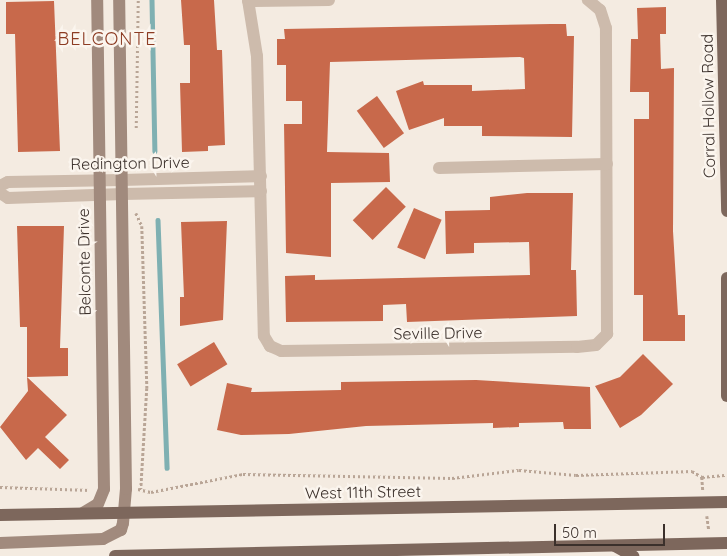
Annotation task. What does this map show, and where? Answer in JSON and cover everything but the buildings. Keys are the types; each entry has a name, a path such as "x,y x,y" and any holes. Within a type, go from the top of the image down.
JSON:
{"main road":[{"name":"Belconte Drive","path":"83,513 98,504 104,489 97,0"},
{"path":"0,543 102,538 121,530 124,512 128,194 122,180 119,0"},
{"name":"Corral Hollow Road","path":"722,0 727,211"},
{"path":"727,278 727,396"},
{"name":"West 11th Street","path":"0,515 727,502"},
{"path":"115,556 727,543"},
{"path":"616,546 633,556"}],"street":[{"path":"248,1 329,0"},
{"name":"Seville Drive","path":"248,1 257,56 262,176 264,336 270,346 281,351 577,347 596,345 607,334 609,240 606,40 600,10 588,0"},
{"path":"439,168 607,164"},
{"name":"Redington Drive","path":"0,186 8,182 262,176"},
{"name":"Redington Drive","path":"0,193 8,198 100,197 128,194 261,191"}],"path":[{"path":"135,133 138,0"},
{"path":"128,194 142,226 147,388 140,489 152,492 243,474 452,478 519,470 727,475"},
{"path":"0,487 90,490"}],"waterway":[{"path":"152,0 155,151"},
{"path":"158,220 167,468"}],"district":[{"name":"BELCONTE","path":"107,39"}]}
